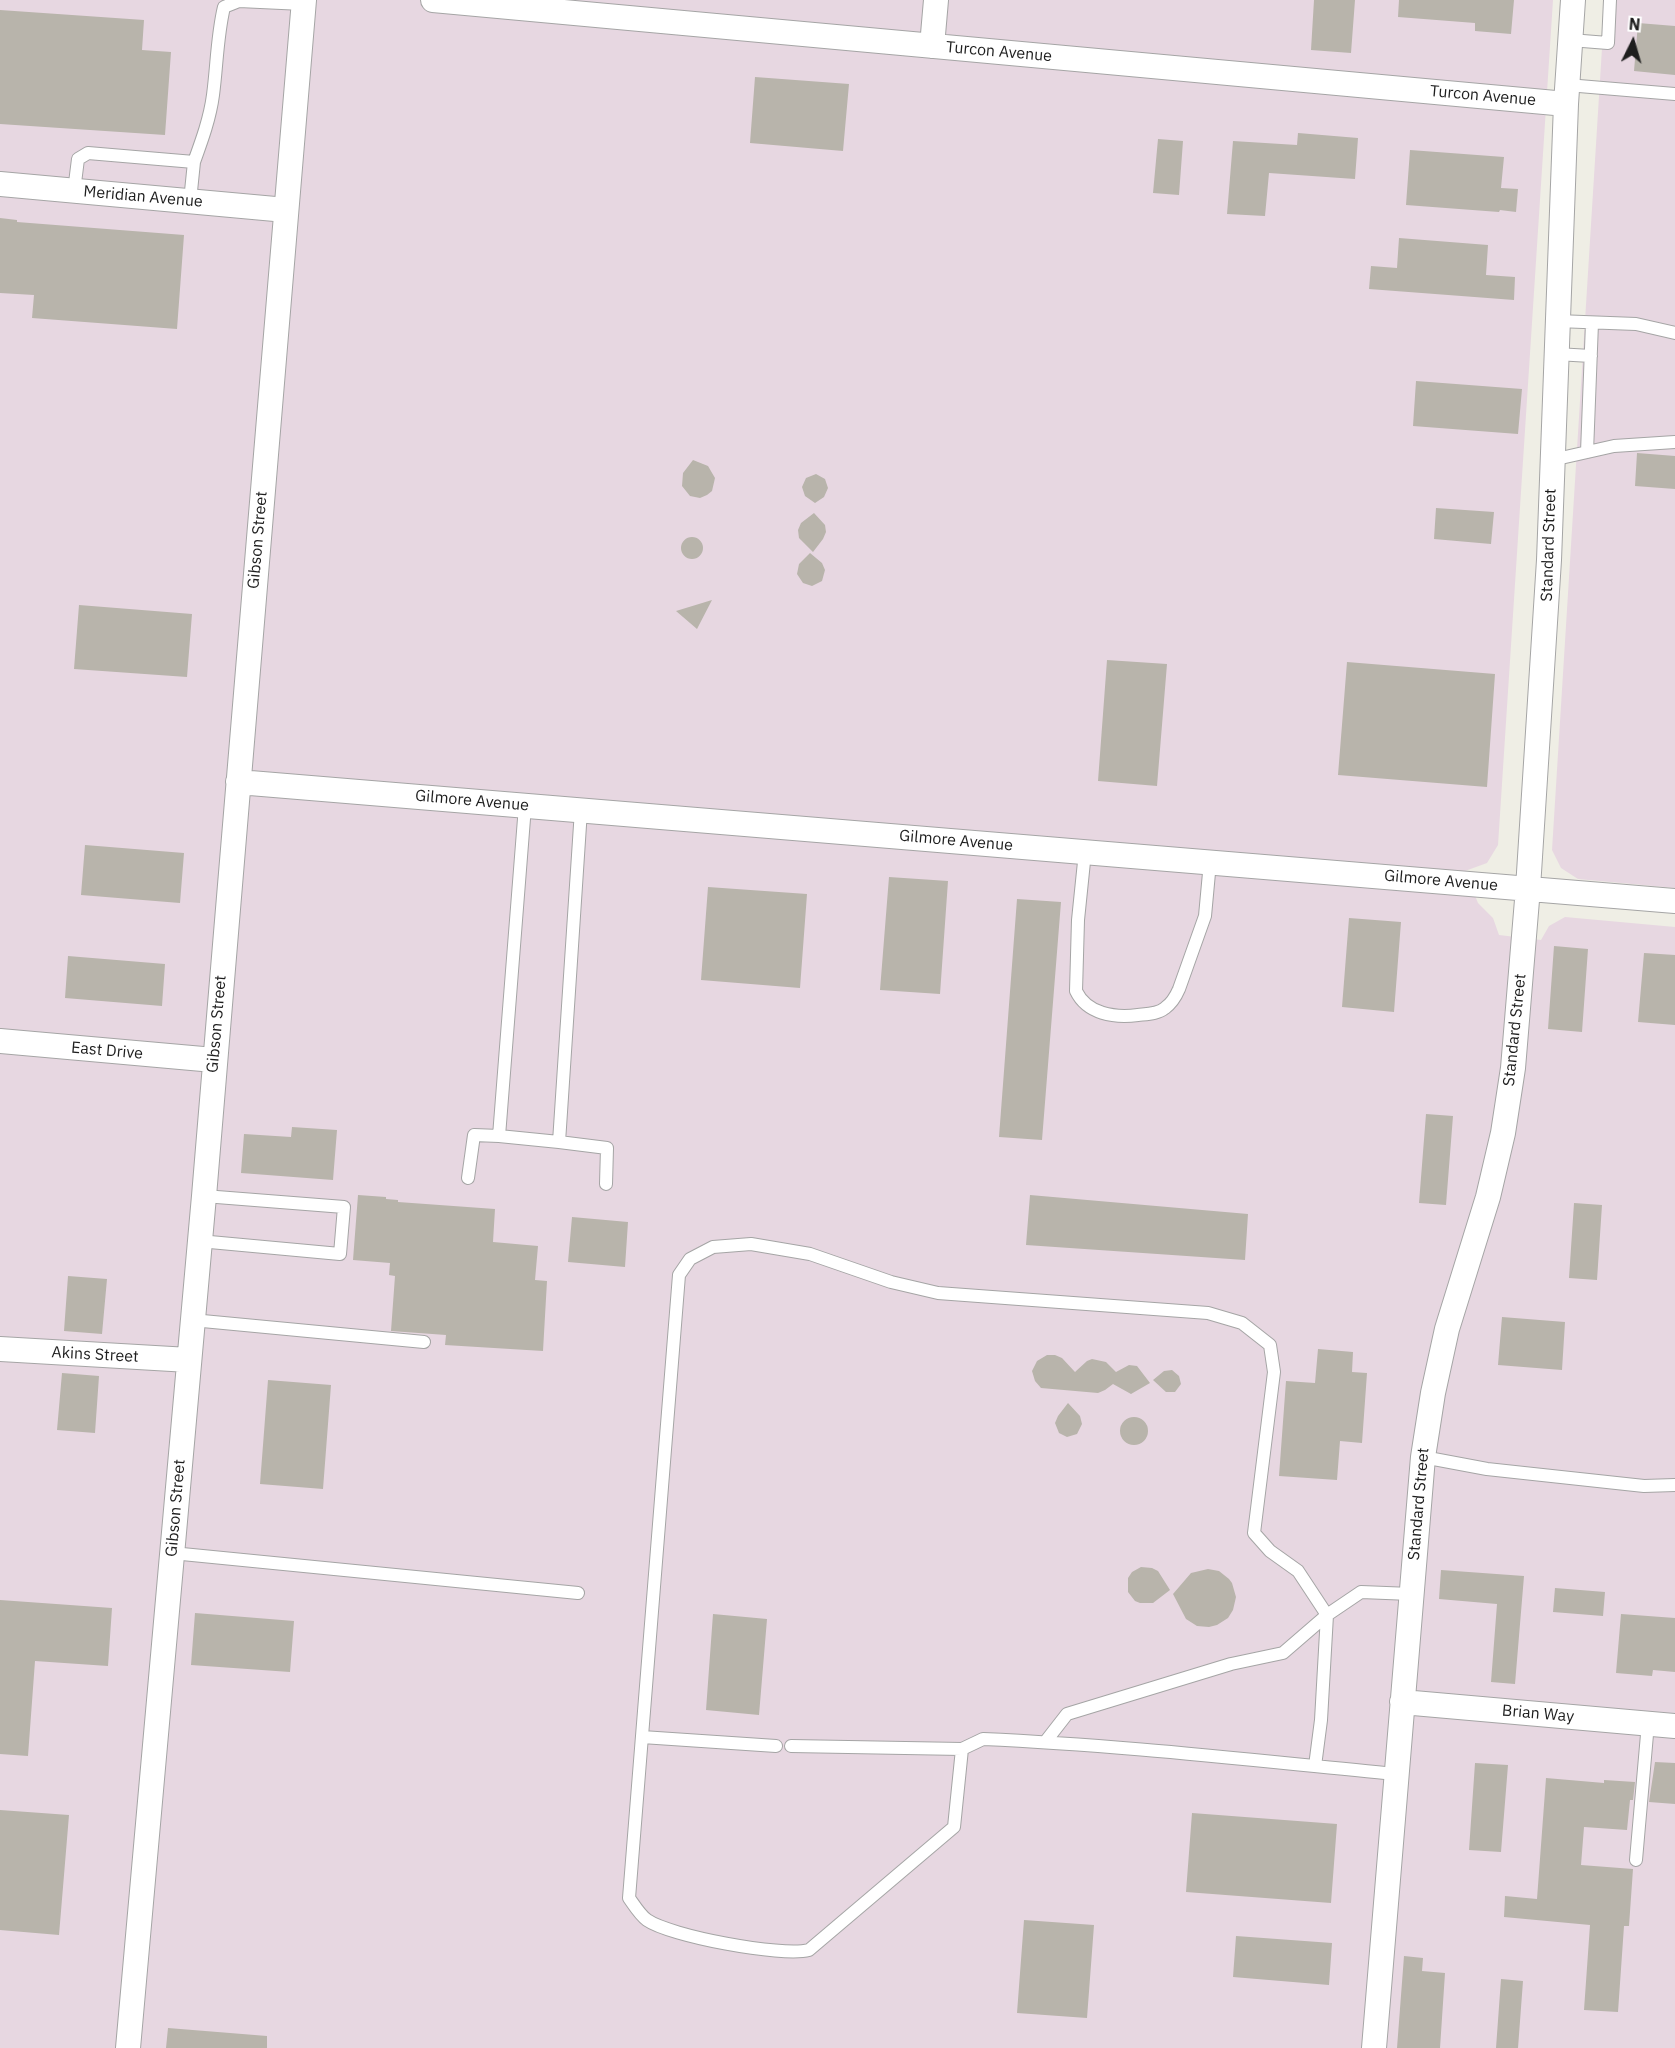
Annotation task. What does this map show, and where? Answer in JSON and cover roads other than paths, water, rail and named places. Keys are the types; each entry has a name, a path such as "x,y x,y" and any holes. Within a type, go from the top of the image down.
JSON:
{"street":[{"name":"Turcon Avenue","path":"433,0 932,46 1566,95"},
{"path":"932,46 936,0"},
{"name":"Standard Street","path":"1374,2048 1423,1457 1432,1393 1447,1329 1488,1197 1503,1133 1513,1068 1528,888 1549,560 1566,95 1572,0"},
{"name":"Gibson Street","path":"128,2048 204,1196 304,2"},
{"name":"Meridian Avenue","path":"0,184 286,210"},
{"name":"Gilmore Avenue","path":"238,782 1675,901"},
{"name":"East Drive","path":"0,1041 214,1060"},
{"name":"Akins Street","path":"0,1349 189,1360"},
{"name":"Brian Way","path":"1402,1702 1675,1726"}],"lane":[{"path":"1570,40 1608,43 1610,0"},
{"path":"190,201 194,162 204,135 213,96 219,30 224,7 239,1 304,2"},
{"path":"1566,95 1675,94"},
{"path":"74,191 78,159 88,153 194,162"},
{"path":"1557,321 1636,324 1675,333"},
{"path":"1587,452 1592,323"},
{"path":"1556,354 1591,356"},
{"path":"1552,460 1634,444 1675,442"},
{"path":"499,1136 525,806"},
{"path":"559,1142 581,810"},
{"path":"1084,852 1078,920 1076,991 1081,1001 1090,1008 1104,1014 1125,1016 1152,1014 1164,1009 1173,1000 1205,916 1210,862"},
{"path":"468,1178 474,1135 499,1136 607,1148 606,1184"},
{"path":"199,1240 340,1254 344,1208 204,1196"},
{"path":"962,1749 954,1827 808,1950 798,1953 746,1947 679,1932 646,1920 629,1898 679,1275 690,1259 713,1246 751,1244 810,1254 891,1282 938,1293 1208,1313 1242,1323 1270,1345 1274,1372 1254,1533 1270,1551 1298,1571 1327,1615 1321,1720 1315,1766"},
{"path":"192,1320 424,1342"},
{"path":"1423,1457 1498,1470 1644,1486 1675,1485"},
{"path":"172,1553 578,1593"},
{"path":"1046,1741 1067,1714 1231,1664 1283,1653 1327,1615 1361,1592 1411,1594"},
{"path":"1636,1860 1648,1723"},
{"path":"642,1737 776,1746"},
{"path":"790,1746 962,1749 983,1738 1046,1741 1396,1774"}]}
